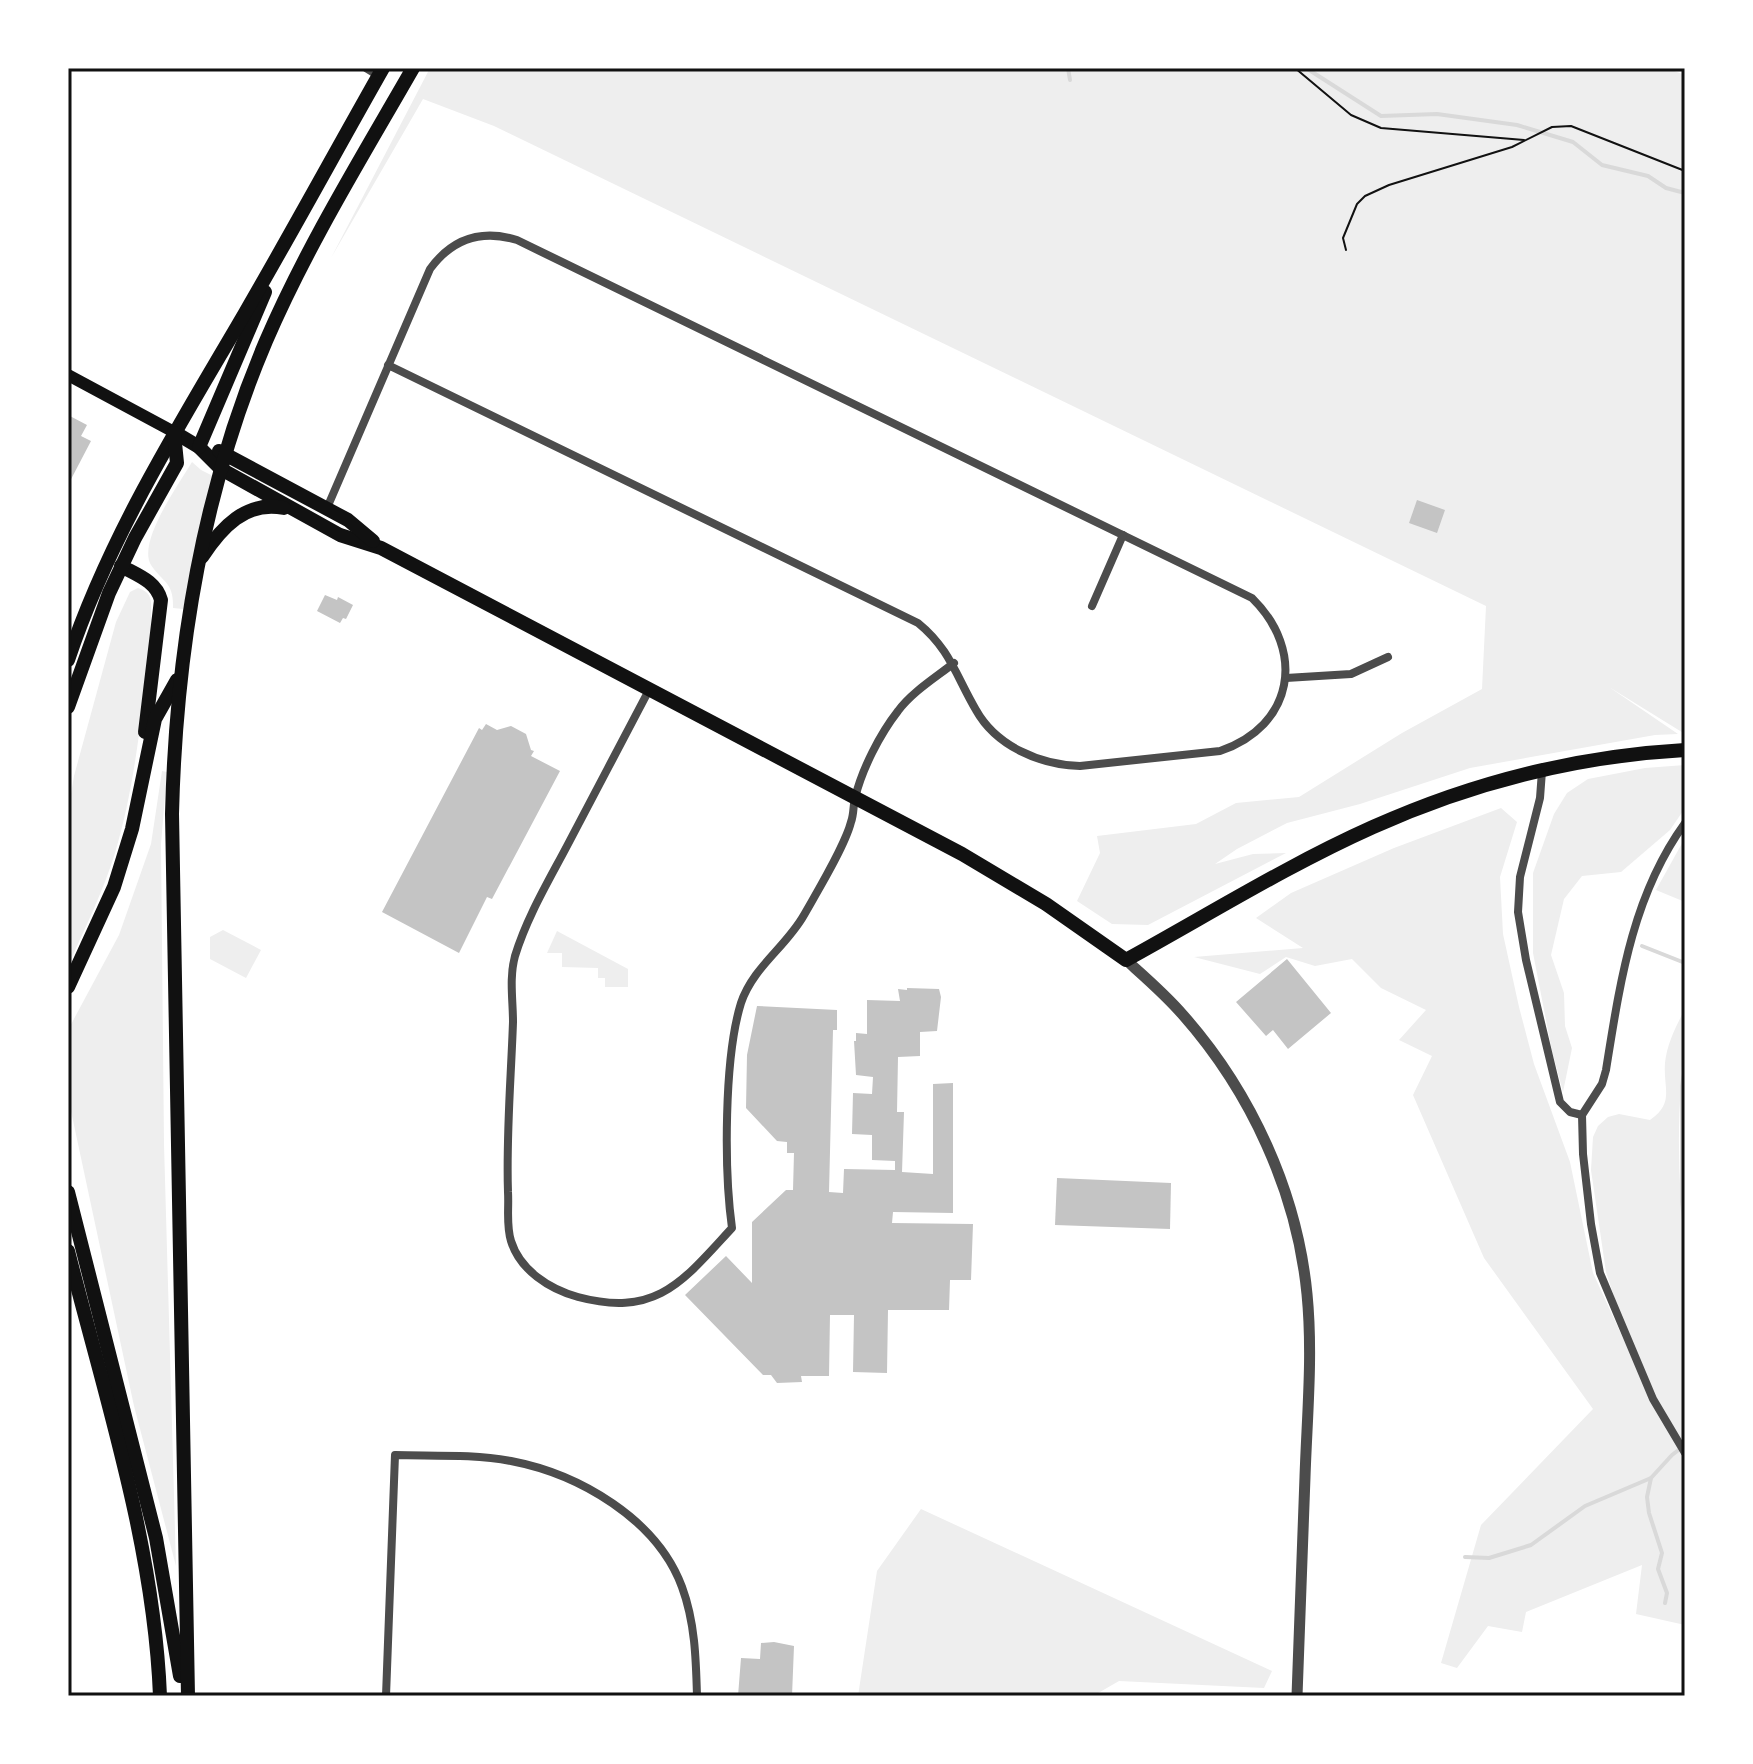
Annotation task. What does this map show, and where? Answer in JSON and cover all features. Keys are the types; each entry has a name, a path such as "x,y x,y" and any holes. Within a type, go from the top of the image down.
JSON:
{"main road":[{"path":"186,1696 172,814 180,676 197,564 225,453 253,372 283,304 340,195 413,68"},
{"path":"68,632 174,432 289,237 376,71"},
{"path":"199,447 289,237"},
{"path":"68,375 174,432 199,447 221,469 340,535 381,548 1015,885 1126,960 1333,846 1459,793 1542,771 1650,752 1685,750"},
{"path":"68,707 121,566 177,463 174,432"},
{"path":"199,447 225,453 327,508 348,520 381,548"},
{"path":"197,564 221,531 240,515 265,507 295,510"},
{"path":"68,660 113,545"},
{"path":"121,566 151,582 161,600 147,700 140,793"},
{"path":"68,987 114,887 140,793 155,719 180,676"},
{"path":"68,1192 156,1538 186,1696"},
{"path":"68,1251 144,1554 154,1615 160,1696"}],"street":[{"path":"327,508 388,365 430,269 455,244 485,234 502,235 1252,598 1263,608 1280,636 1286,678 1280,699 1270,718 1258,731 1234,746 1192,755 1064,765 1025,754 997,736 977,713 954,663 930,633 905,616 388,365"},
{"path":"1092,606 1123,535"},
{"path":"1286,678 1351,674 1388,657"},
{"path":"649,690 529,918 514,959 511,988 513,1025 507,1222 517,1254 541,1280 569,1294 590,1300 626,1303 654,1298 674,1286 732,1228 728,1200 729,1108 735,1030 741,1003 755,974 784,944 806,912 851,824 861,779 893,718 906,701 954,663"},
{"path":"1542,771 1540,798 1520,877 1518,912 1526,960 1560,1102 1570,1112 1582,1115"},
{"path":"1685,823 1657,866 1632,931 1606,1070 1602,1084 1582,1115 1583,1154 1600,1273 1653,1399 1685,1453"},
{"path":"1126,960 1168,998 1199,1034 1253,1116 1282,1183 1301,1251 1307,1293 1309,1375 1297,1696"},
{"path":"386,1696 395,1455 485,1458 530,1466 584,1487 636,1522 667,1558 682,1589 692,1623 697,1696"}],"path":[{"path":"1295,68 1351,115 1381,128 1525,140"},
{"path":"1346,250 1343,238 1357,204 1365,196 1389,185 1512,147 1552,127 1571,126 1685,171"}],"shaded area":[{"path":"430,68 1666,68 1685,75 1685,734 1609,687 1678,734 1655,735 1470,768 1360,804 1287,823 1215,864 1253,854 1286,853 1148,925 1112,924 1077,901 1100,853 1097,836 1196,824 1236,803 1299,797 1402,733 1482,689 1486,606 494,126 423,99 331,258"},
{"path":"192,462 213,476 183,609 173,608 170,588 151,565 148,555 161,513"},
{"path":"138,588 150,598 152,624 129,797 110,867 68,966 68,812 74,776 116,622 130,592"},
{"path":"1685,765 1685,808 1670,830 1621,872 1582,876 1564,899 1551,955 1564,993 1565,1026 1572,1048 1563,1092 1533,953 1533,873 1554,814 1567,793 1588,779 1645,768"},
{"path":"162,771 167,772 161,844 164,1144 176,1566 134,1406 68,1097 68,1030 119,935 151,844"},
{"path":"1501,808 1517,822 1500,877 1503,934 1519,1007 1534,1064 1570,1162 1593,1273 1639,1373 1606,1272 1591,1170 1593,1137 1598,1126 1608,1117 1619,1114 1650,1120 1658,1114 1666,1094 1666,1056 1685,1009 1679,1145 1685,1247 1685,1625 1636,1614 1642,1565 1526,1612 1522,1632 1488,1626 1457,1668 1441,1663 1481,1525 1593,1409 1484,1258 1413,1095 1432,1056 1399,1040 1426,1010 1381,988 1352,959 1315,966 1286,957 1260,974 1194,957 1303,948 1256,918 1291,893 1394,848"},
{"path":"1685,838 1685,902 1656,890"},
{"path":"223,930 261,950 246,978 210,959 210,937"},
{"path":"557,931 628,969 628,987 605,987 605,978 598,978 598,968 562,967 562,953 547,953"},
{"path":"1685,1053 1685,1247 1680,1202 1680,1086"},
{"path":"921,1509 1272,1671 1264,1688 1119,1681 1093,1696 858,1696 877,1571"}],"building":[{"path":"68,415 87,425 81,436 91,441 68,485"},
{"path":"1417,500 1445,510 1437,533 1409,523"},
{"path":"325,595 337,600 338,597 353,605 346,619 343,618 340,623 317,611"},
{"path":"486,724 497,730 511,726 526,734 534,751 531,756 560,771 492,899 487,897 459,953 382,912 479,728 482,730"},
{"path":"1287,959 1331,1013 1288,1049 1273,1030 1266,1036 1236,1002"},
{"path":"898,989 939,989 941,997 937,1031 920,1032 920,1056 898,1057 897,1112 904,1112 902,1172 933,1174 933,1084 953,1083 953,1213 893,1212 892,1223 973,1224 971,1280 950,1280 949,1310 888,1310 887,1373 853,1372 854,1315 830,1315 829,1376 801,1376 802,1382 777,1383 771,1375 763,1375 685,1295 726,1256 752,1283 752,1222 786,1190 793,1190 794,1153 787,1153 787,1142 777,1141 746,1108 747,1055 757,1006 837,1010 837,1030 833,1030 829,1192 843,1193 844,1169 895,1170 895,1161 872,1160 872,1135 852,1134 853,1093 872,1094 873,1077 856,1075 854,1041 856,1033 867,1034 867,1000 900,1001"},
{"path":"1057,1178 1171,1183 1170,1229 1055,1225"},
{"path":"761,1643 794,1646 792,1696 738,1696 741,1658 760,1659"}],"waterway":[{"path":"1068,68 1070,80"},
{"path":"1306,68 1381,116 1437,114 1517,125 1573,142 1602,165 1648,176 1666,188 1685,193"},
{"path":"1642,946 1685,963"},
{"path":"1465,1557 1489,1558 1531,1545 1585,1506 1651,1478 1685,1445"},
{"path":"1651,1478 1647,1497 1662,1553 1658,1569 1667,1593 1665,1603"}]}
